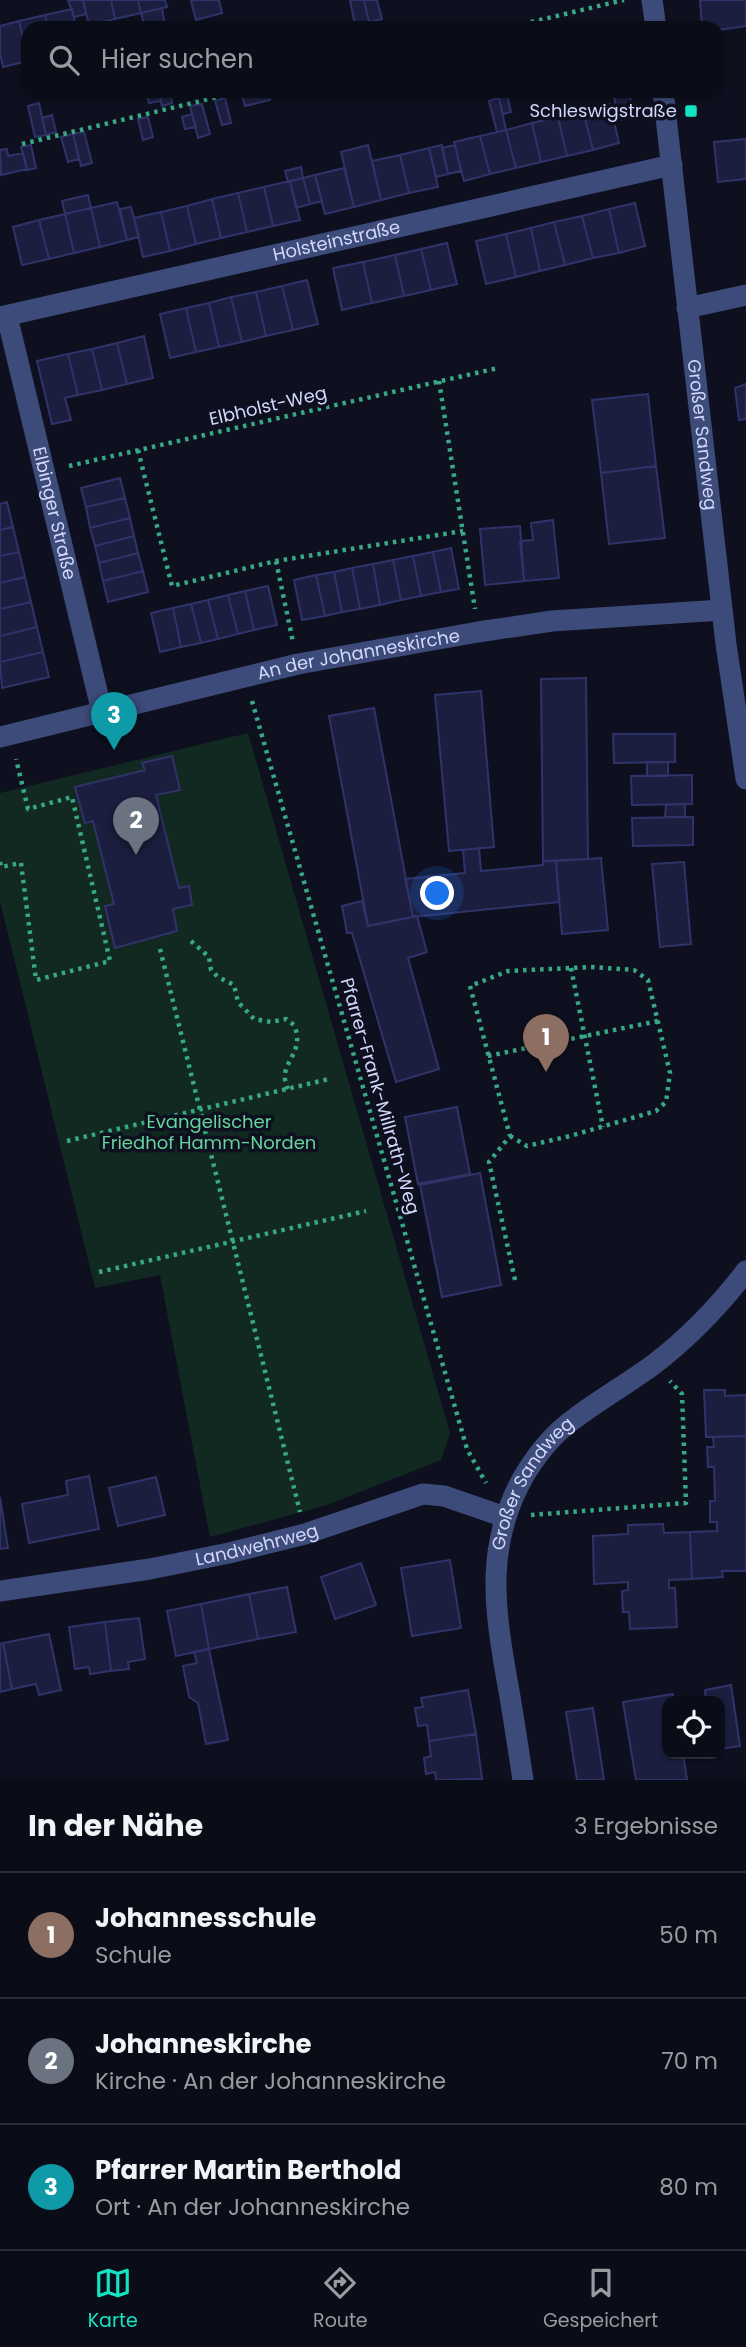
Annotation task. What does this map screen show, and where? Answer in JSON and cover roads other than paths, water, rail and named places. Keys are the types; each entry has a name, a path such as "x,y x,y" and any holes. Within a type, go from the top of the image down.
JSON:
{"street":[{"path":"652,0 655,21"},
{"name":"Großer Sandweg","path":"664,98 722,610 746,779"},
{"name":"Holsteinstraße","path":"3,317 672,165"},
{"path":"687,308 746,295"},
{"name":"Elbinger Straße","path":"3,317 44,471 102,712"},
{"name":"An der Johanneskirche","path":"5,736 298,664 478,632 552,621 722,610"},
{"name":"Großer Sandweg","path":"523,1780 496,1600 496,1560 505,1517 518,1487 549,1441 573,1419 654,1364 708,1315 746,1270"},
{"name":"Landwehrweg","path":"0,1591 187,1563 305,1534 423,1494 444,1496 505,1517"}],"place":[{"name":"Schleswigstraße","path":"691,111"},
{"name":"Pfarrer Martin Berthold","path":"114,750"},
{"name":"Johanneskirche","path":"136,855"},
{"name":"Johannesschule","path":"546,1072"}],"park label":[{"name":"Evangelischer Friedhof Hamm-Norden","path":"209,1132"}]}
